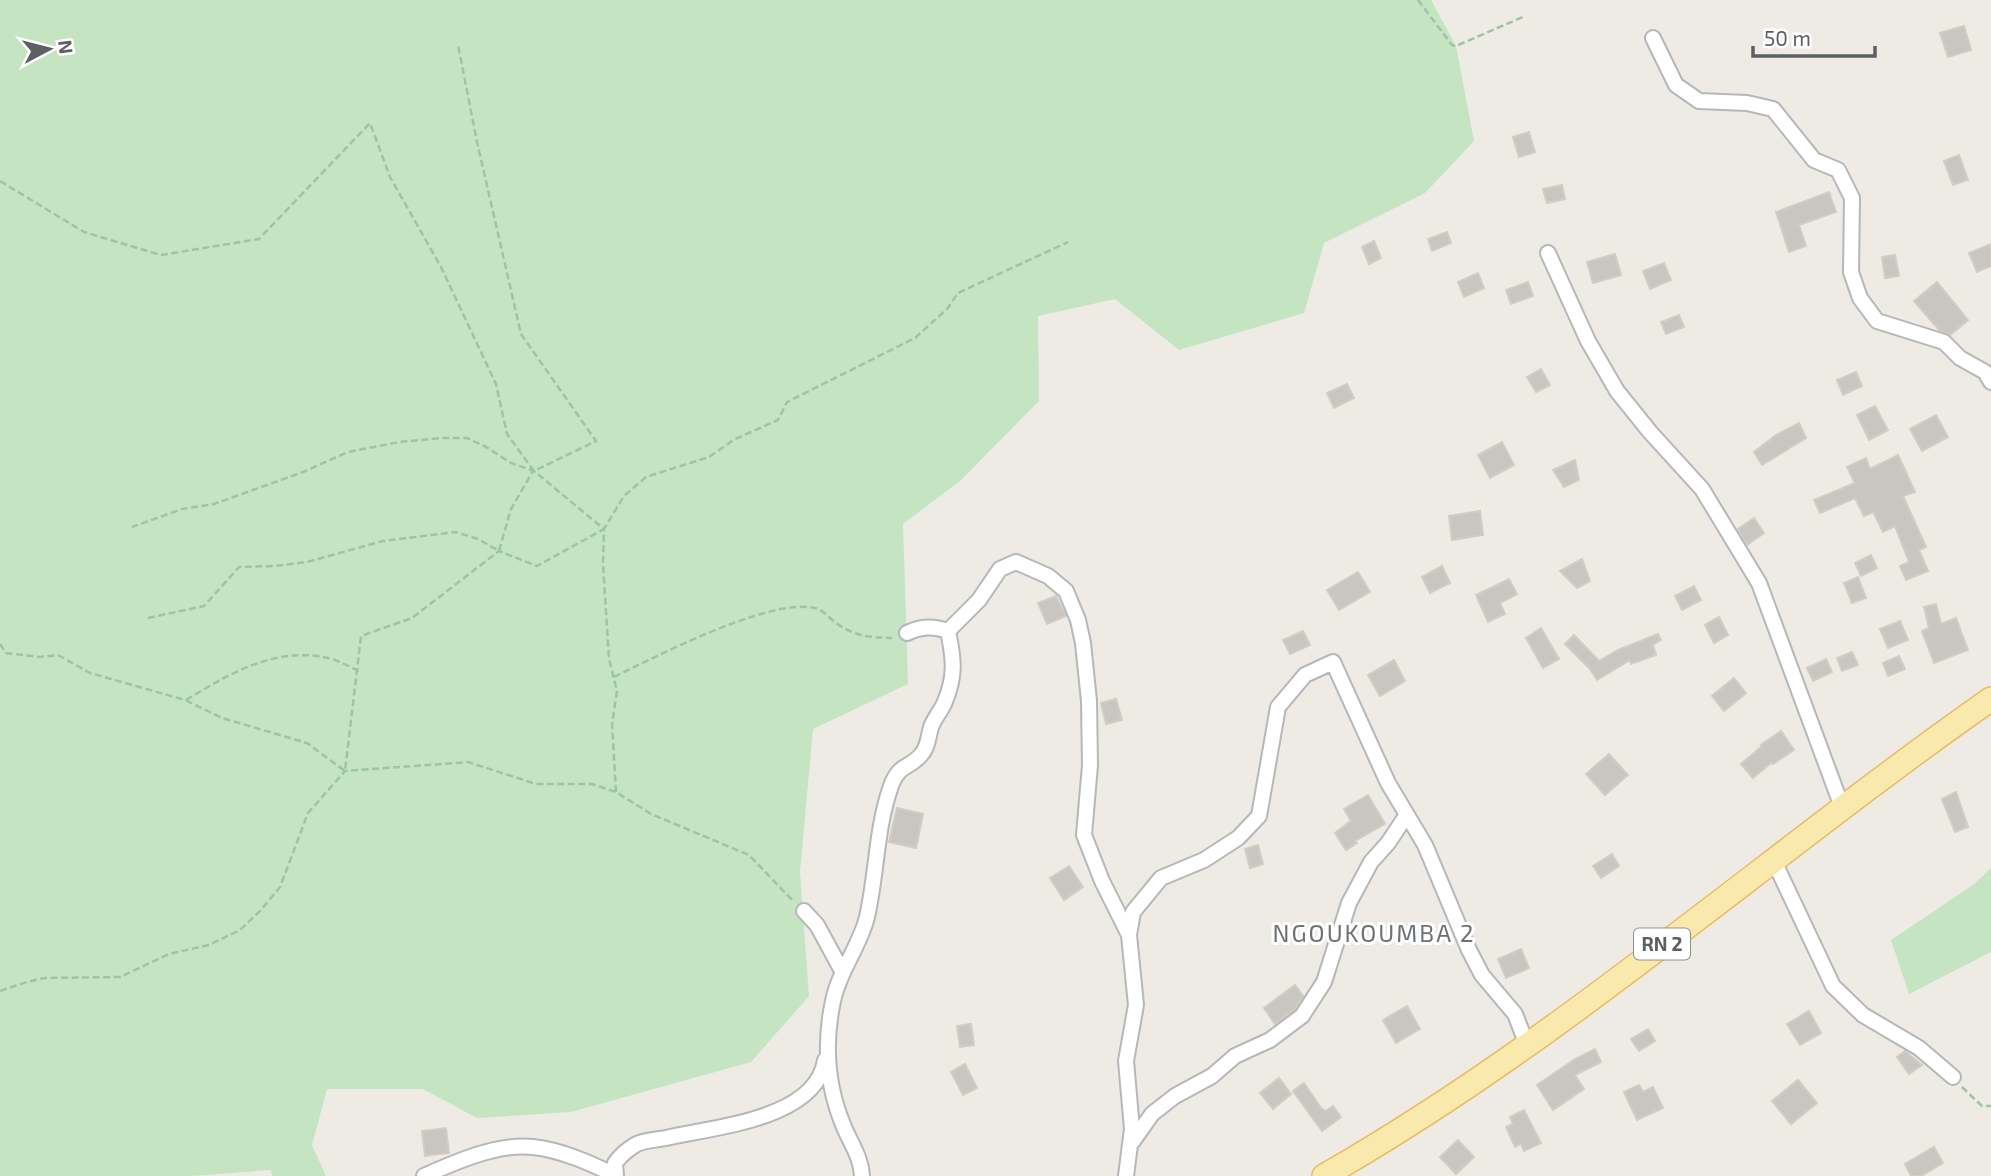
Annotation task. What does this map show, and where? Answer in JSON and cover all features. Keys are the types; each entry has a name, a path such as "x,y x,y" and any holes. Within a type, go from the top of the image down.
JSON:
{"main road":[{"name":"RN 2","path":"1324,1176 1427,1114 1527,1045 1601,992 1842,807 1991,699"}],"street":[{"path":"1653,38 1676,85 1699,101 1747,103 1773,108 1814,160 1838,170 1852,198 1852,272 1860,298 1877,321 1944,342 1959,358 1985,372 1991,382"},
{"path":"1548,253 1588,341 1617,391 1702,489 1759,583 1842,807"},
{"path":"948,631 979,600 1000,569 1016,562 1048,576 1066,591 1078,620 1083,643 1089,701 1090,765 1084,835 1102,881 1129,935"},
{"path":"907,633 917,628 933,626 948,631"},
{"path":"424,1176 491,1150 532,1146 585,1161 616,1175 615,1163 636,1144 766,1117 800,1098 823,1074 833,1000 842,971 866,919 880,824 892,783 901,768 919,758 927,746 932,725 953,680 954,658 948,631"},
{"path":"1126,1176 1132,1129 1126,1061 1136,1005 1129,935 1133,912 1161,878 1204,860 1238,838 1259,816 1278,708 1305,674 1323,665 1333,663 1406,816 1434,866 1475,962 1482,975 1515,1014 1527,1045"},
{"path":"1130,1145 1152,1114 1175,1096 1212,1076 1235,1056 1270,1040 1302,1016 1324,982 1349,903 1366,872 1406,816"},
{"path":"1773,859 1833,986 1863,1015 1919,1048 1952,1077"},
{"path":"804,911 817,925 842,971"},
{"path":"828,1044 834,1097 862,1165 862,1176"}],"path":[{"path":"1418,0 1452,46 1525,16"},
{"path":"0,992 45,978 120,977 169,954 209,945 240,930 280,887 308,813 345,771 359,671 361,636 412,618 499,551 511,509 533,471 596,441 521,334 458,45"},
{"path":"0,181 84,232 161,255 259,239 370,123 390,177 440,268 496,384 507,434 533,471 604,529"},
{"path":"616,792 612,724 617,691 609,659 603,564 604,529 624,496 646,477 709,457 735,439 778,420 787,402 915,338 947,309 958,293 1068,242"},
{"path":"132,527 182,509 214,504 303,472 348,452 399,442 467,438 511,463 533,471"},
{"path":"148,618 204,606 239,567 307,562 383,541 456,532 537,566 604,529"},
{"path":"614,677 668,650 729,625 793,606 817,608 836,623 860,636 891,638 907,633"},
{"path":"0,644 6,653 40,657 58,655 90,673 185,700 222,718 307,743 345,771 468,762 536,784 592,783 616,792 651,814 749,855 804,911"},
{"path":"185,700 232,673 262,660 294,656 329,658 359,671"},
{"path":"1952,1077 1982,1106 1991,1106"}],"green space":[{"path":"0,0 1431,0 1456,46 1474,141 1425,193 1324,243 1304,313 1179,350 1115,299 1038,316 1039,401 961,480 903,524 908,684 813,729 800,872 809,996 751,1062 571,1112 477,1118 423,1089 327,1089 312,1145 326,1176 272,1176 271,1170 191,1176 0,1176"},
{"path":"1991,868 1991,952 1909,994 1891,940 1973,885"}],"building":[{"path":"1964,26 1971,50 1948,57 1940,33"},
{"path":"1529,132 1535,152 1519,157 1513,137"},
{"path":"1959,155 1968,180 1953,185 1944,161"},
{"path":"1562,185 1565,199 1547,203 1543,189"},
{"path":"1829,192 1836,212 1799,225 1806,246 1789,252 1776,212"},
{"path":"1447,232 1451,243 1432,251 1428,239"},
{"path":"1374,241 1381,258 1369,264 1362,247"},
{"path":"1991,244 1991,266 1977,272 1969,253"},
{"path":"1615,254 1621,275 1593,283 1587,262"},
{"path":"1895,255 1899,276 1885,278 1882,257"},
{"path":"1664,263 1671,280 1650,289 1643,271"},
{"path":"1478,273 1484,288 1464,297 1458,282"},
{"path":"1528,282 1533,296 1511,304 1506,290"},
{"path":"1937,282 1968,320 1950,335 1939,330 1914,301"},
{"path":"1679,315 1684,327 1666,334 1661,322"},
{"path":"1541,369 1550,385 1536,392 1527,377"},
{"path":"1856,372 1862,386 1843,395 1837,380"},
{"path":"1347,384 1354,398 1334,408 1327,393"},
{"path":"1875,406 1888,430 1869,440 1857,415"},
{"path":"1936,415 1948,437 1922,451 1910,429"},
{"path":"1799,423 1806,438 1762,465 1754,452 1776,435"},
{"path":"1502,442 1514,465 1490,478 1478,455"},
{"path":"1898,455 1915,492 1903,496 1926,547 1919,550 1928,571 1906,580 1900,566 1909,562 1895,526 1883,532 1873,512 1864,516 1855,498 1820,513 1814,500 1855,483 1847,467 1866,458 1870,469"},
{"path":"1575,460 1579,480 1564,487 1553,470"},
{"path":"1480,511 1483,535 1452,540 1449,516"},
{"path":"1754,518 1764,533 1747,545 1738,529"},
{"path":"1871,555 1877,568 1861,576 1855,563"},
{"path":"1582,559 1590,581 1577,588 1560,571"},
{"path":"1442,566 1450,583 1430,593 1422,577"},
{"path":"1358,572 1370,592 1339,610 1327,590"},
{"path":"1858,577 1866,598 1852,603 1844,583"},
{"path":"1509,579 1517,594 1500,603 1505,614 1488,622 1476,595"},
{"path":"1694,586 1701,600 1682,610 1675,596"},
{"path":"1056,596 1066,616 1047,624 1038,603"},
{"path":"1936,604 1941,624 1956,618 1968,650 1934,663 1922,631 1929,628 1924,607"},
{"path":"1719,617 1728,635 1714,643 1705,625"},
{"path":"1900,621 1908,640 1888,648 1880,629"},
{"path":"1541,628 1559,659 1543,668 1526,638"},
{"path":"1303,631 1310,645 1290,654 1283,640"},
{"path":"1658,634 1661,640 1653,645 1656,655 1631,664 1630,660 1597,680 1565,644 1574,635 1599,661"},
{"path":"1852,652 1858,665 1842,671 1837,658"},
{"path":"1899,656 1905,669 1888,676 1883,663"},
{"path":"1826,659 1832,672 1813,681 1807,668"},
{"path":"1394,660 1405,681 1380,696 1368,675"},
{"path":"1734,678 1746,693 1724,711 1712,696"},
{"path":"1116,699 1122,720 1106,724 1101,703"},
{"path":"1781,731 1794,750 1773,764 1772,762 1753,778 1741,764"},
{"path":"1609,754 1628,775 1605,795 1586,774"},
{"path":"1956,792 1968,827 1955,832 1942,799"},
{"path":"1368,795 1385,824 1355,841 1357,843 1346,850 1335,833 1351,821 1344,809"},
{"path":"897,808 923,814 916,848 889,842"},
{"path":"1258,845 1263,864 1250,868 1245,849"},
{"path":"1612,854 1619,866 1601,878 1593,866"},
{"path":"1069,866 1083,887 1064,900 1050,878"},
{"path":"1521,949 1529,968 1506,978 1498,959"},
{"path":"1295,985 1303,996 1295,1009 1275,1024 1264,1008"},
{"path":"1407,1006 1420,1029 1396,1043 1383,1020"},
{"path":"1809,1011 1821,1033 1800,1045 1787,1024"},
{"path":"971,1024 974,1045 960,1047 957,1026"},
{"path":"1648,1029 1655,1041 1639,1051 1631,1039"},
{"path":"1595,1049 1601,1062 1575,1075 1584,1089 1553,1110 1537,1085"},
{"path":"1905,1051 1922,1065 1909,1074 1897,1057"},
{"path":"965,1064 977,1088 963,1095 951,1072"},
{"path":"1279,1078 1291,1094 1273,1109 1260,1093"},
{"path":"1798,1080 1817,1103 1791,1124 1772,1101"},
{"path":"1304,1083 1321,1108 1326,1111 1333,1106 1341,1117 1322,1131 1293,1091"},
{"path":"1639,1085 1643,1092 1653,1087 1663,1108 1637,1120 1624,1092"},
{"path":"1524,1110 1541,1143 1524,1151 1521,1144 1515,1147 1506,1127 1513,1124 1510,1117"},
{"path":"446,1128 449,1153 425,1156 422,1131"},
{"path":"1458,1140 1474,1157 1456,1174 1440,1157"},
{"path":"1934,1147 1943,1163 1921,1176 1911,1176 1905,1164"}],"district":[{"name":"NGOUKOUMBA 2","path":"1374,934"}]}
